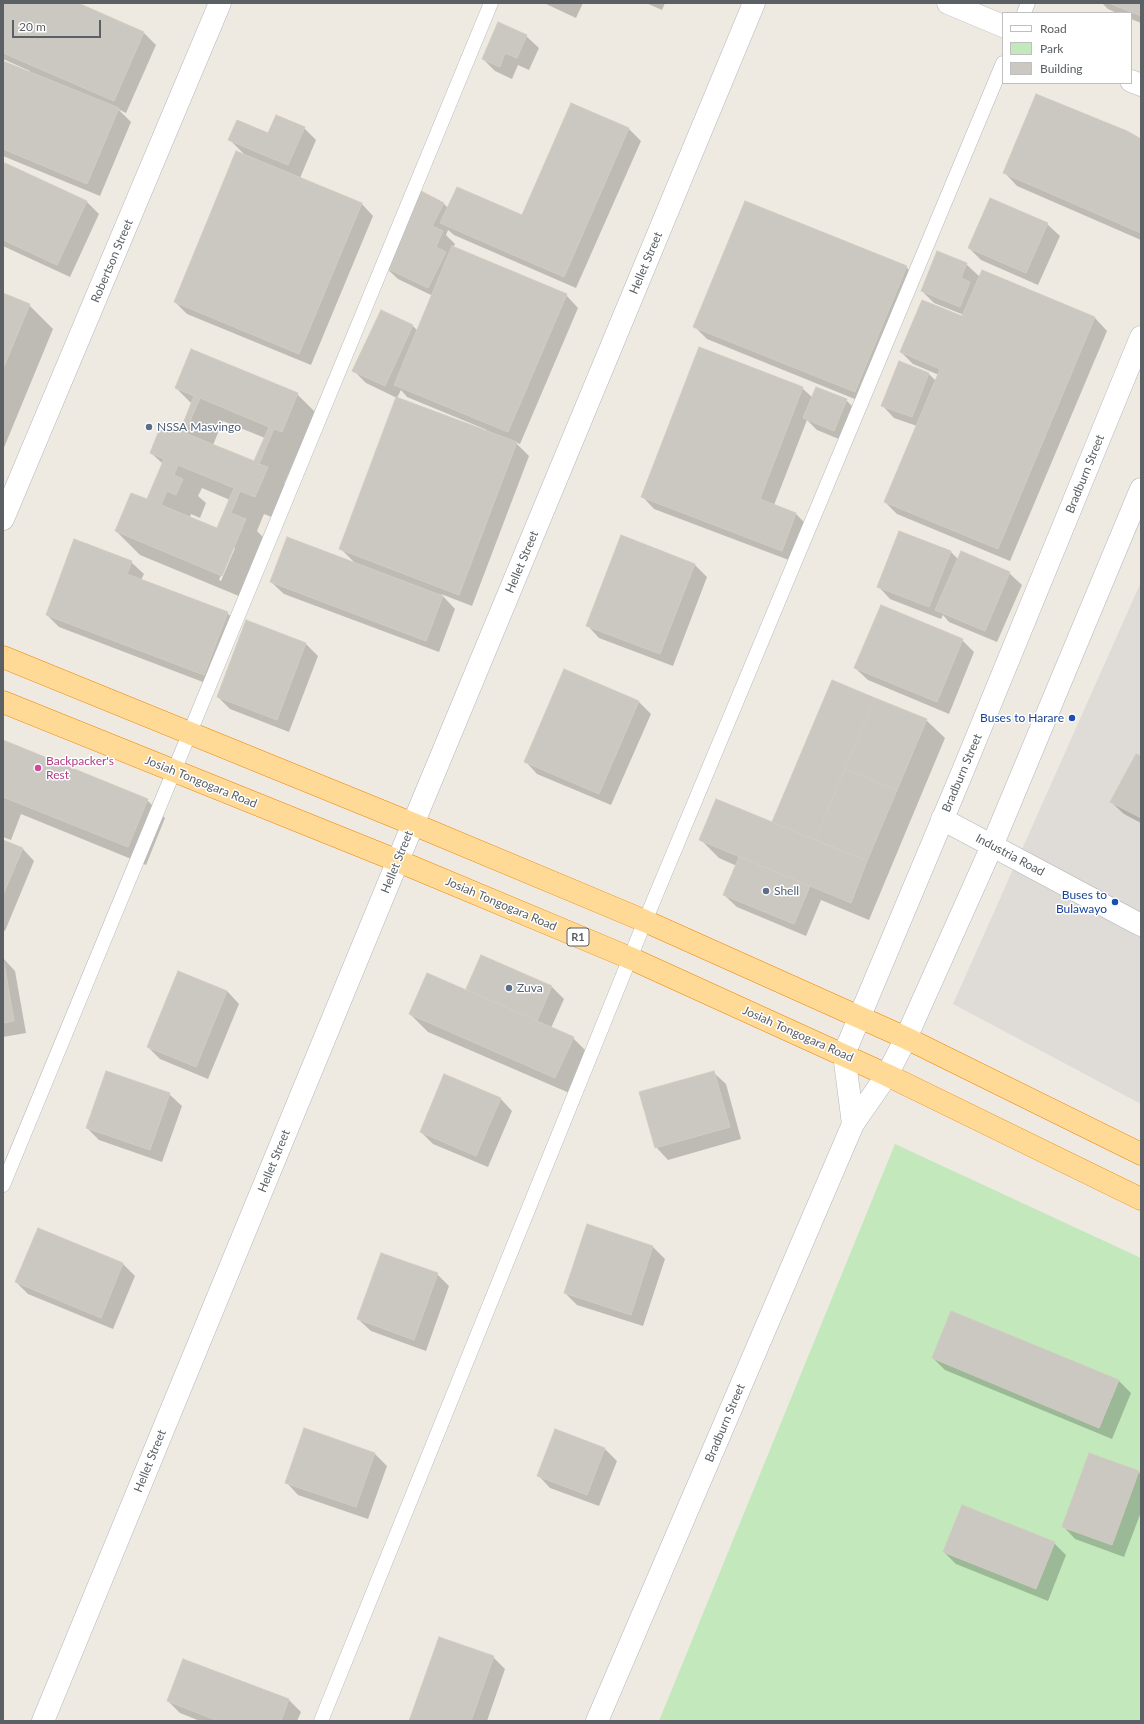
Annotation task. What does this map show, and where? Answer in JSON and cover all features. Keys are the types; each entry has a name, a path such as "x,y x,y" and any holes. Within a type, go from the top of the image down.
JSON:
{"highway":[{"path":"3,657 413,824 645,921 906,1038 1141,1154"},
{"name":"Josiah Tongogara Road","path":"3,702 398,861 630,958 844,1054 1141,1200"}],"street":[{"name":"Robertson Street","path":"3,519 220,3"},
{"name":"Hellet Street","path":"43,1721 754,3"},
{"path":"948,3 1002,26"},
{"name":"Bradburn Street","path":"844,1054 1141,338"},
{"name":"Bradburn Street","path":"597,1721 853,1124 887,1075 906,1038 992,846 1141,490"},
{"name":"Industria Road","path":"942,818 992,846 1141,924"},
{"path":"844,1054 853,1124"}],"lane":[{"path":"3,1185 491,3"},
{"path":"321,1721 645,921 1002,65"}],"shaded area":[{"path":"1141,582 1141,1104 953,1004"}],"green space":[{"path":"895,1144 1141,1258 1141,1721 659,1721"}],"building":[{"path":"3,3 78,3 144,32 114,101 3,53"},
{"path":"1109,3 1141,3 1141,16"},
{"path":"498,22 527,35 517,58 505,53 500,67 482,59"},
{"path":"3,61 119,108 87,184 3,149"},
{"path":"1036,94 1127,131 1141,139 1141,233 1003,173"},
{"path":"571,103 629,128 564,277 440,223 457,187 522,215"},
{"path":"276,115 305,127 288,165 228,140 237,120 268,133"},
{"path":"236,151 362,203 299,354 174,302"},
{"path":"5,163 87,201 57,265 3,240 3,167"},
{"path":"421,191 444,203 432,226 443,231 436,247 446,252 428,288 384,267"},
{"path":"990,198 1048,223 1026,273 968,248"},
{"path":"745,201 907,266 855,392 693,327"},
{"path":"452,246 567,294 508,432 394,385"},
{"path":"937,251 967,263 961,278 970,282 960,307 921,291"},
{"path":"982,270 1095,317 998,549 884,502 940,369 900,352 922,300 962,316"},
{"path":"3,293 30,304 3,369"},
{"path":"381,310 413,325 385,386 352,371"},
{"path":"699,347 803,387 760,499 796,513 782,551 641,497"},
{"path":"191,349 298,393 282,432 274,429 259,464 268,467 255,497 240,491 231,513 246,519 222,576 115,531 131,493 147,499 164,459 150,453 162,423 180,431 194,396 175,388","holes":["200,398 269,427 254,461 185,433","178,465 234,488 217,528 161,505 167,491 176,495 183,479 174,475"]},
{"path":"899,361 929,373 912,417 881,406"},
{"path":"816,387 847,399 834,431 803,418"},
{"path":"396,397 517,442 459,595 339,549"},
{"path":"899,531 951,551 929,607 877,587"},
{"path":"621,535 695,564 660,654 586,626"},
{"path":"287,537 443,596 426,641 270,582"},
{"path":"74,539 132,561 127,574 228,612 204,675 46,615"},
{"path":"961,551 1010,572 985,631 935,610"},
{"path":"881,605 963,639 937,702 854,668"},
{"path":"246,620 306,643 277,720 217,697"},
{"path":"564,669 639,701 599,794 524,762"},
{"path":"832,680 875,698 815,840 772,822"},
{"path":"875,698 927,719 897,790 845,769"},
{"name":"Backpacker's Rest","path":"3,740 148,799 128,847 3,797"},
{"path":"1136,754 1141,756 1141,818 1110,802"},
{"path":"845,769 897,790 867,861 815,840"},
{"path":"716,799 867,861 851,903 699,840"},
{"path":"3,840 23,848 3,895"},
{"name":"Shell","path":"739,857 810,886 794,924 723,895"},
{"name":"Zuva","path":"481,955 552,986 537,1021 466,989"},
{"path":"3,957 14,1021 3,1023"},
{"path":"178,971 227,991 196,1067 147,1047"},
{"path":"427,973 574,1037 555,1078 409,1014"},
{"path":"106,1071 170,1093 150,1150 86,1128"},
{"path":"714,1071 730,1127 655,1148 639,1092"},
{"path":"444,1074 501,1098 476,1156 420,1132"},
{"path":"587,1224 653,1246 631,1315 564,1293"},
{"path":"38,1228 123,1263 101,1318 15,1282"},
{"path":"381,1253 438,1273 414,1340 357,1319"},
{"path":"951,1311 1119,1380 1099,1428 932,1358"},
{"path":"304,1428 375,1453 356,1507 285,1483"},
{"path":"555,1429 605,1448 587,1495 537,1476"},
{"path":"1089,1453 1139,1471 1112,1545 1062,1527"},
{"path":"962,1505 1055,1542 1036,1589 943,1552"},
{"path":"439,1637 494,1656 471,1721 409,1721"},
{"path":"183,1659 289,1699 281,1721 218,1721 167,1701"}],"place":[{"name":"NSSA Masvingo","path":"149,427"},
{"name":"Buses to Harare","path":"1072,718"},
{"name":"Backpacker's Rest","path":"38,768"},
{"name":"Shell","path":"766,891"},
{"name":"Buses to Bulawayo","path":"1115,902"},
{"name":"Zuva","path":"509,988"}]}
